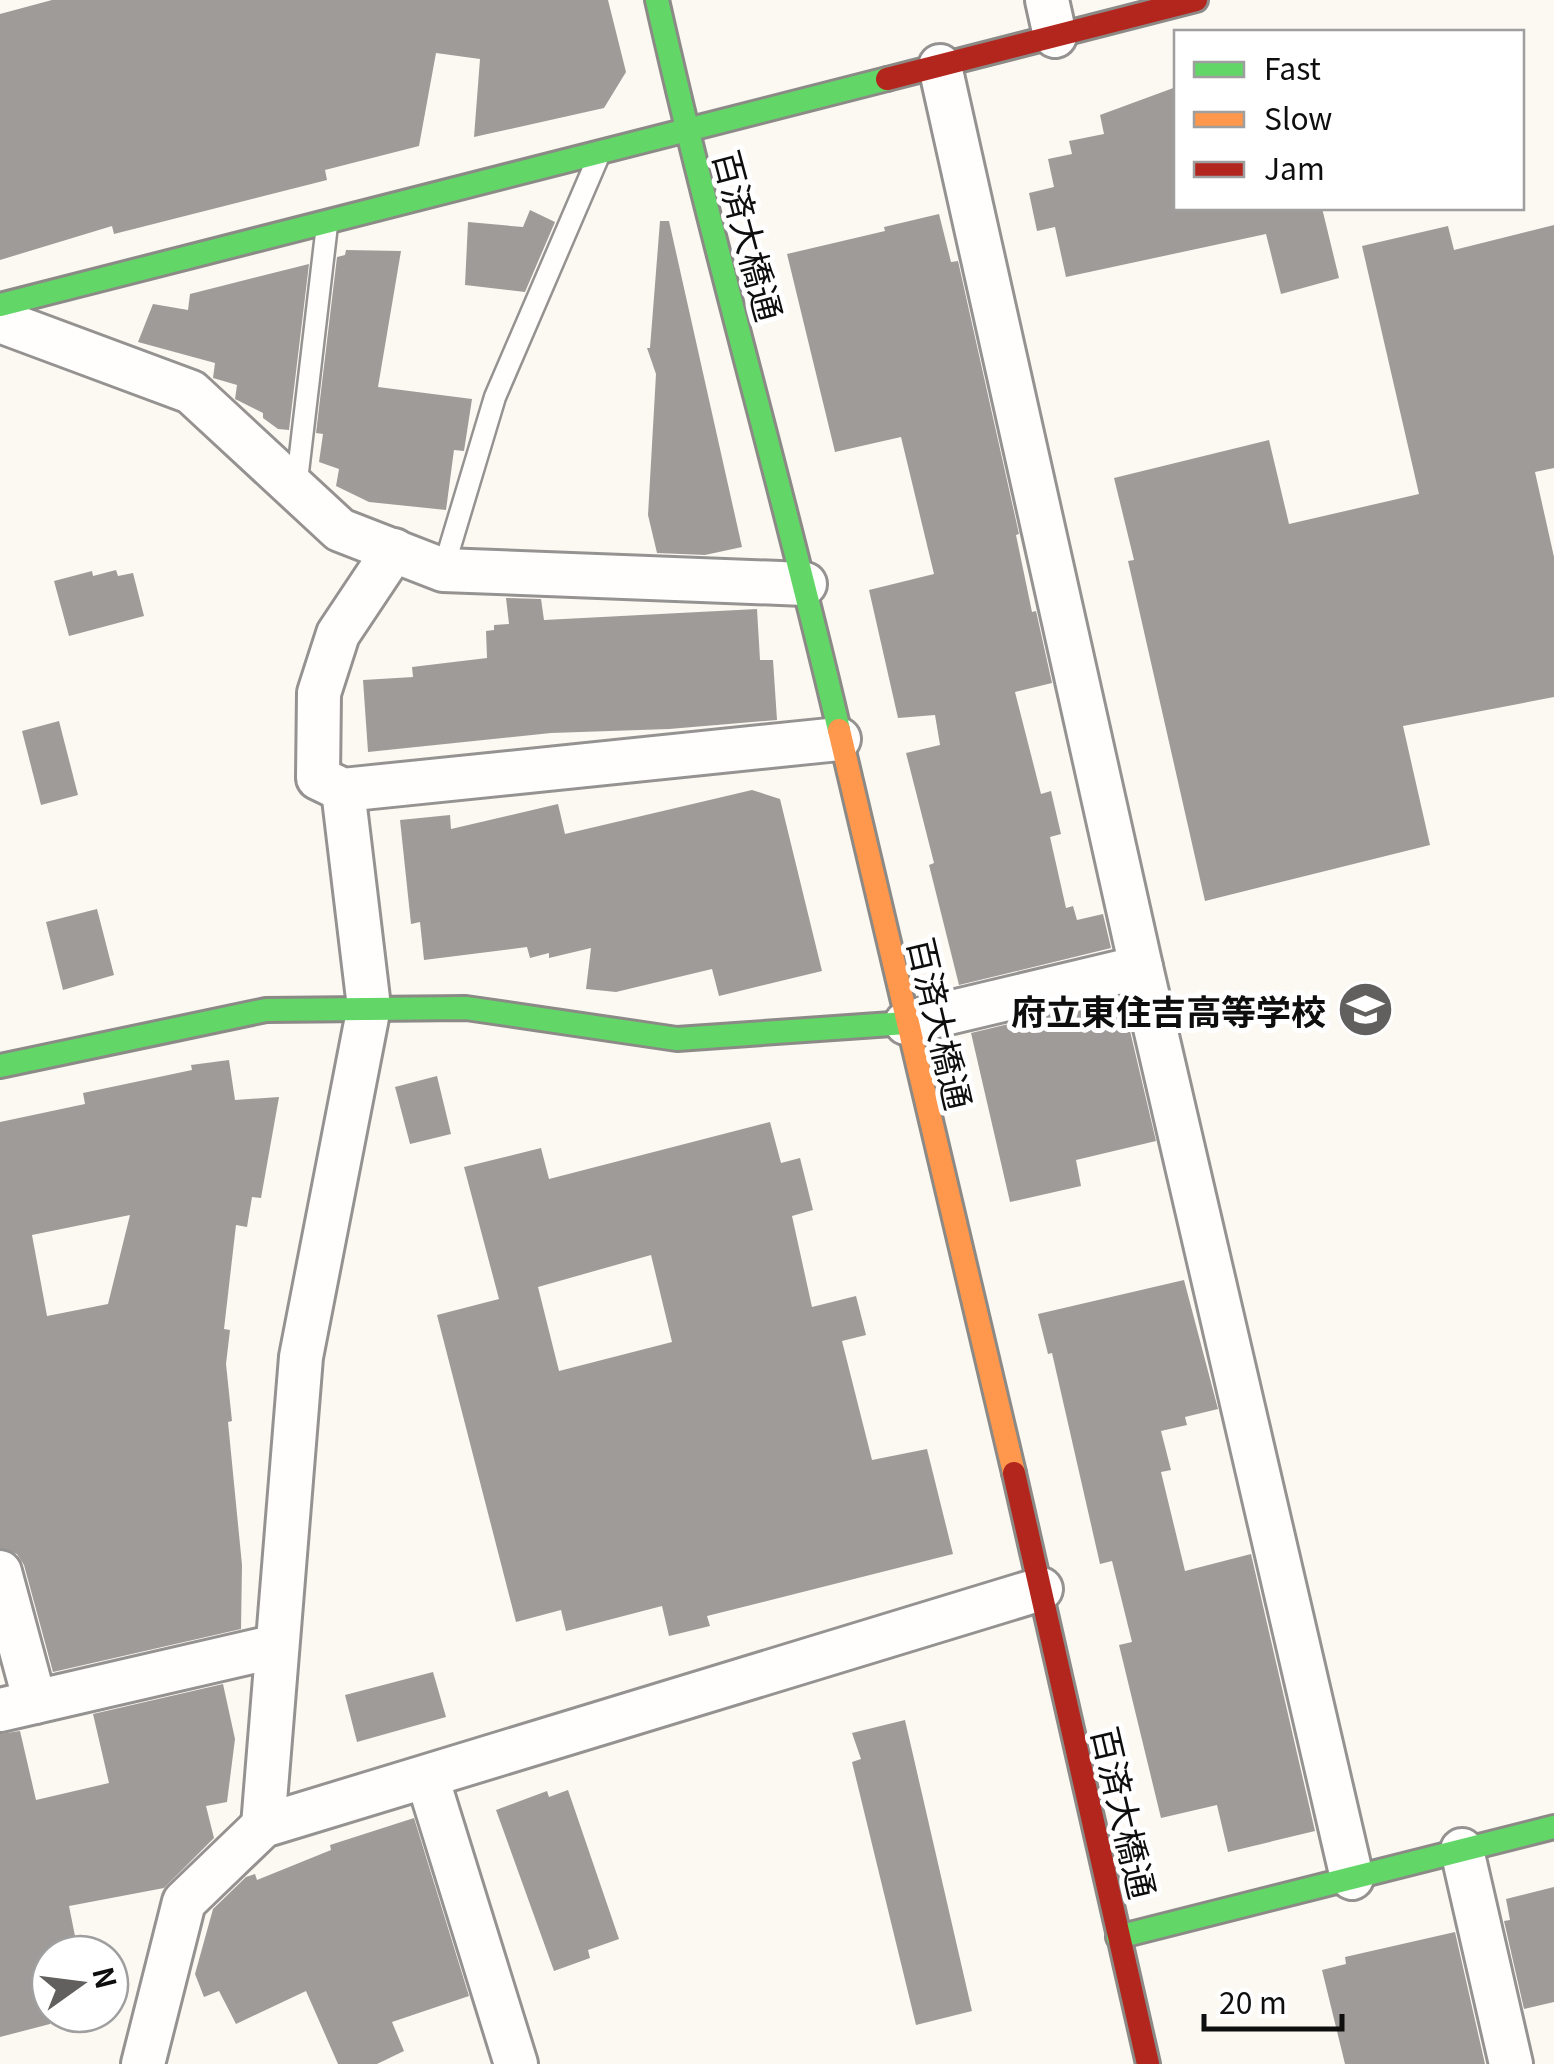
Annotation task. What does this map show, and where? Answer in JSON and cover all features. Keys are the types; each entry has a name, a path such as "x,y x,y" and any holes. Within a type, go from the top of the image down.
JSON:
{"street":[{"name":"百済大橋通","path":"657,0 686,129 805,584 1148,2064"},
{"path":"0,305 940,66 1051,18 1196,0"},
{"path":"940,66 1141,967 1352,1878"},
{"path":"0,320 191,392 340,530 443,570 805,584"},
{"path":"394,550 338,634 319,694 318,778 343,790 839,739"},
{"path":"263,1826 301,1357 369,1007 343,790"},
{"path":"0,1066 266,1010 466,1008 677,1040 906,1022 1141,967"},
{"path":"0,1572 18,1706 277,1646"},
{"path":"144,2064 184,1902 263,1826 1041,1590"},
{"path":"426,1777 516,2064"},
{"path":"1118,1937 1554,1828"},
{"path":"1462,1850 1511,2064"}],"lane":[{"path":"443,570 495,396 600,154"},
{"path":"296,489 327,223"}],"building":[{"path":"52,0 608,0 626,72 604,108 474,137 480,59 436,53 419,146 325,170 327,180 114,234 112,226 0,260 0,14"},
{"path":"1174,88 1174,210 1322,210 1339,278 1281,294 1266,234 1066,277 1055,227 1037,231 1029,193 1054,187 1048,159 1072,154 1069,141 1104,134 1100,115"},
{"path":"530,210 555,222 525,292 465,285 468,222 523,227"},
{"path":"939,214 951,262 958,261 1019,534 1016,535 1032,612 1036,611 1052,683 1015,692 1041,794 1051,791 1061,834 1050,837 1066,908 1073,906 1077,920 1103,914 1111,948 959,985 906,753 940,745 935,715 898,718 869,590 934,574 901,437 835,452 787,254"},
{"path":"660,221 669,221 742,547 705,555 657,553 648,515 656,374 647,348"},
{"path":"1554,225 1554,468 1535,472 1554,557 1554,697 1403,726 1430,845 1205,901 1128,561 1134,560 1114,478 1269,440 1289,524 1419,494 1362,246 1448,226 1454,250"},
{"path":"346,250 401,251 378,387 472,399 464,451 454,450 446,510 369,502 336,486 339,469 319,462 323,434 316,433 337,257 345,255"},
{"path":"309,264 289,430 278,429 263,418 263,413 235,399 237,385 213,378 215,363 138,342 153,304 188,310 190,294"},
{"path":"116,570 118,576 133,573 144,616 69,636 54,581 92,571 93,576"},
{"path":"506,598 541,599 544,620 757,609 760,660 773,660 777,720 551,733 368,752 363,680 413,677 412,667 487,658 486,631 494,630 494,625 509,624"},
{"path":"59,721 78,795 41,805 22,731"},
{"path":"752,790 780,799 822,971 719,996 712,969 616,992 586,989 591,948 549,958 549,953 530,958 527,947 424,960 420,922 411,924 400,820 450,815 451,829 558,804 565,834"},
{"path":"97,909 114,975 63,990 46,922"},
{"path":"1122,997 1156,1141 1076,1160 1081,1186 1010,1202 971,1033"},
{"path":"229,1060 235,1100 279,1097 261,1198 252,1197 247,1227 236,1225 224,1329 230,1330 226,1364 232,1421 228,1422 242,1565 241,1629 53,1672 24,1565 17,1554 0,1548 0,1122 85,1104 83,1093 192,1070 191,1065","holes":["130,1215 108,1304 47,1316 32,1235"]},
{"path":"437,1076 451,1134 410,1144 395,1087"},
{"path":"770,1122 781,1163 800,1158 813,1210 792,1216 812,1307 856,1296 866,1335 842,1341 872,1460 927,1449 953,1554 707,1616 710,1626 669,1636 662,1606 566,1631 561,1610 516,1622 437,1315 499,1299 464,1167 541,1148 549,1179","holes":["651,1255 672,1342 559,1371 538,1287"]},
{"path":"1184,1280 1218,1409 1185,1417 1187,1425 1161,1431 1171,1470 1161,1472 1185,1571 1251,1554 1315,1831 1228,1852 1217,1805 1161,1818 1119,1645 1132,1642 1112,1561 1100,1564 1052,1353 1048,1354 1038,1314"},
{"path":"433,1672 446,1717 357,1742 345,1695"},
{"path":"223,1684 235,1739 227,1802 206,1806 214,1838 164,1888 69,1906 75,1934 30,1934 30,2029 0,2037 0,1734 20,1731 36,1800 109,1783 93,1714"},
{"path":"905,1720 972,2011 916,2025 852,1762 861,1759 852,1733"},
{"path":"568,1790 619,1939 588,1950 590,1958 554,1971 496,1810 547,1791 549,1797"},
{"path":"414,1818 469,1996 392,2022 404,2051 377,2064 338,2064 306,1991 236,2024 219,1991 204,1997 195,1974 213,1909 246,1877 255,1874 257,1880 331,1850 330,1845"},
{"path":"1554,1887 1554,2002 1524,2009 1504,1921 1510,1920 1506,1899"},
{"path":"1455,1932 1485,2064 1345,2064 1322,1970 1346,1964 1345,1957"}],"traffic: fast":[{"path":"657,0 839,730"},
{"path":"0,305 887,79"},
{"path":"0,1066 266,1010 466,1008 677,1039 906,1023"},
{"path":"1118,1937 1554,1827"}],"traffic: slow":[{"path":"839,730 1014,1473"}],"traffic: jam":[{"path":"887,79 1196,0"},
{"path":"1014,1473 1148,2064"}],"place":[{"name":"府立東住吉高等学校","path":"1365,1009"}]}
